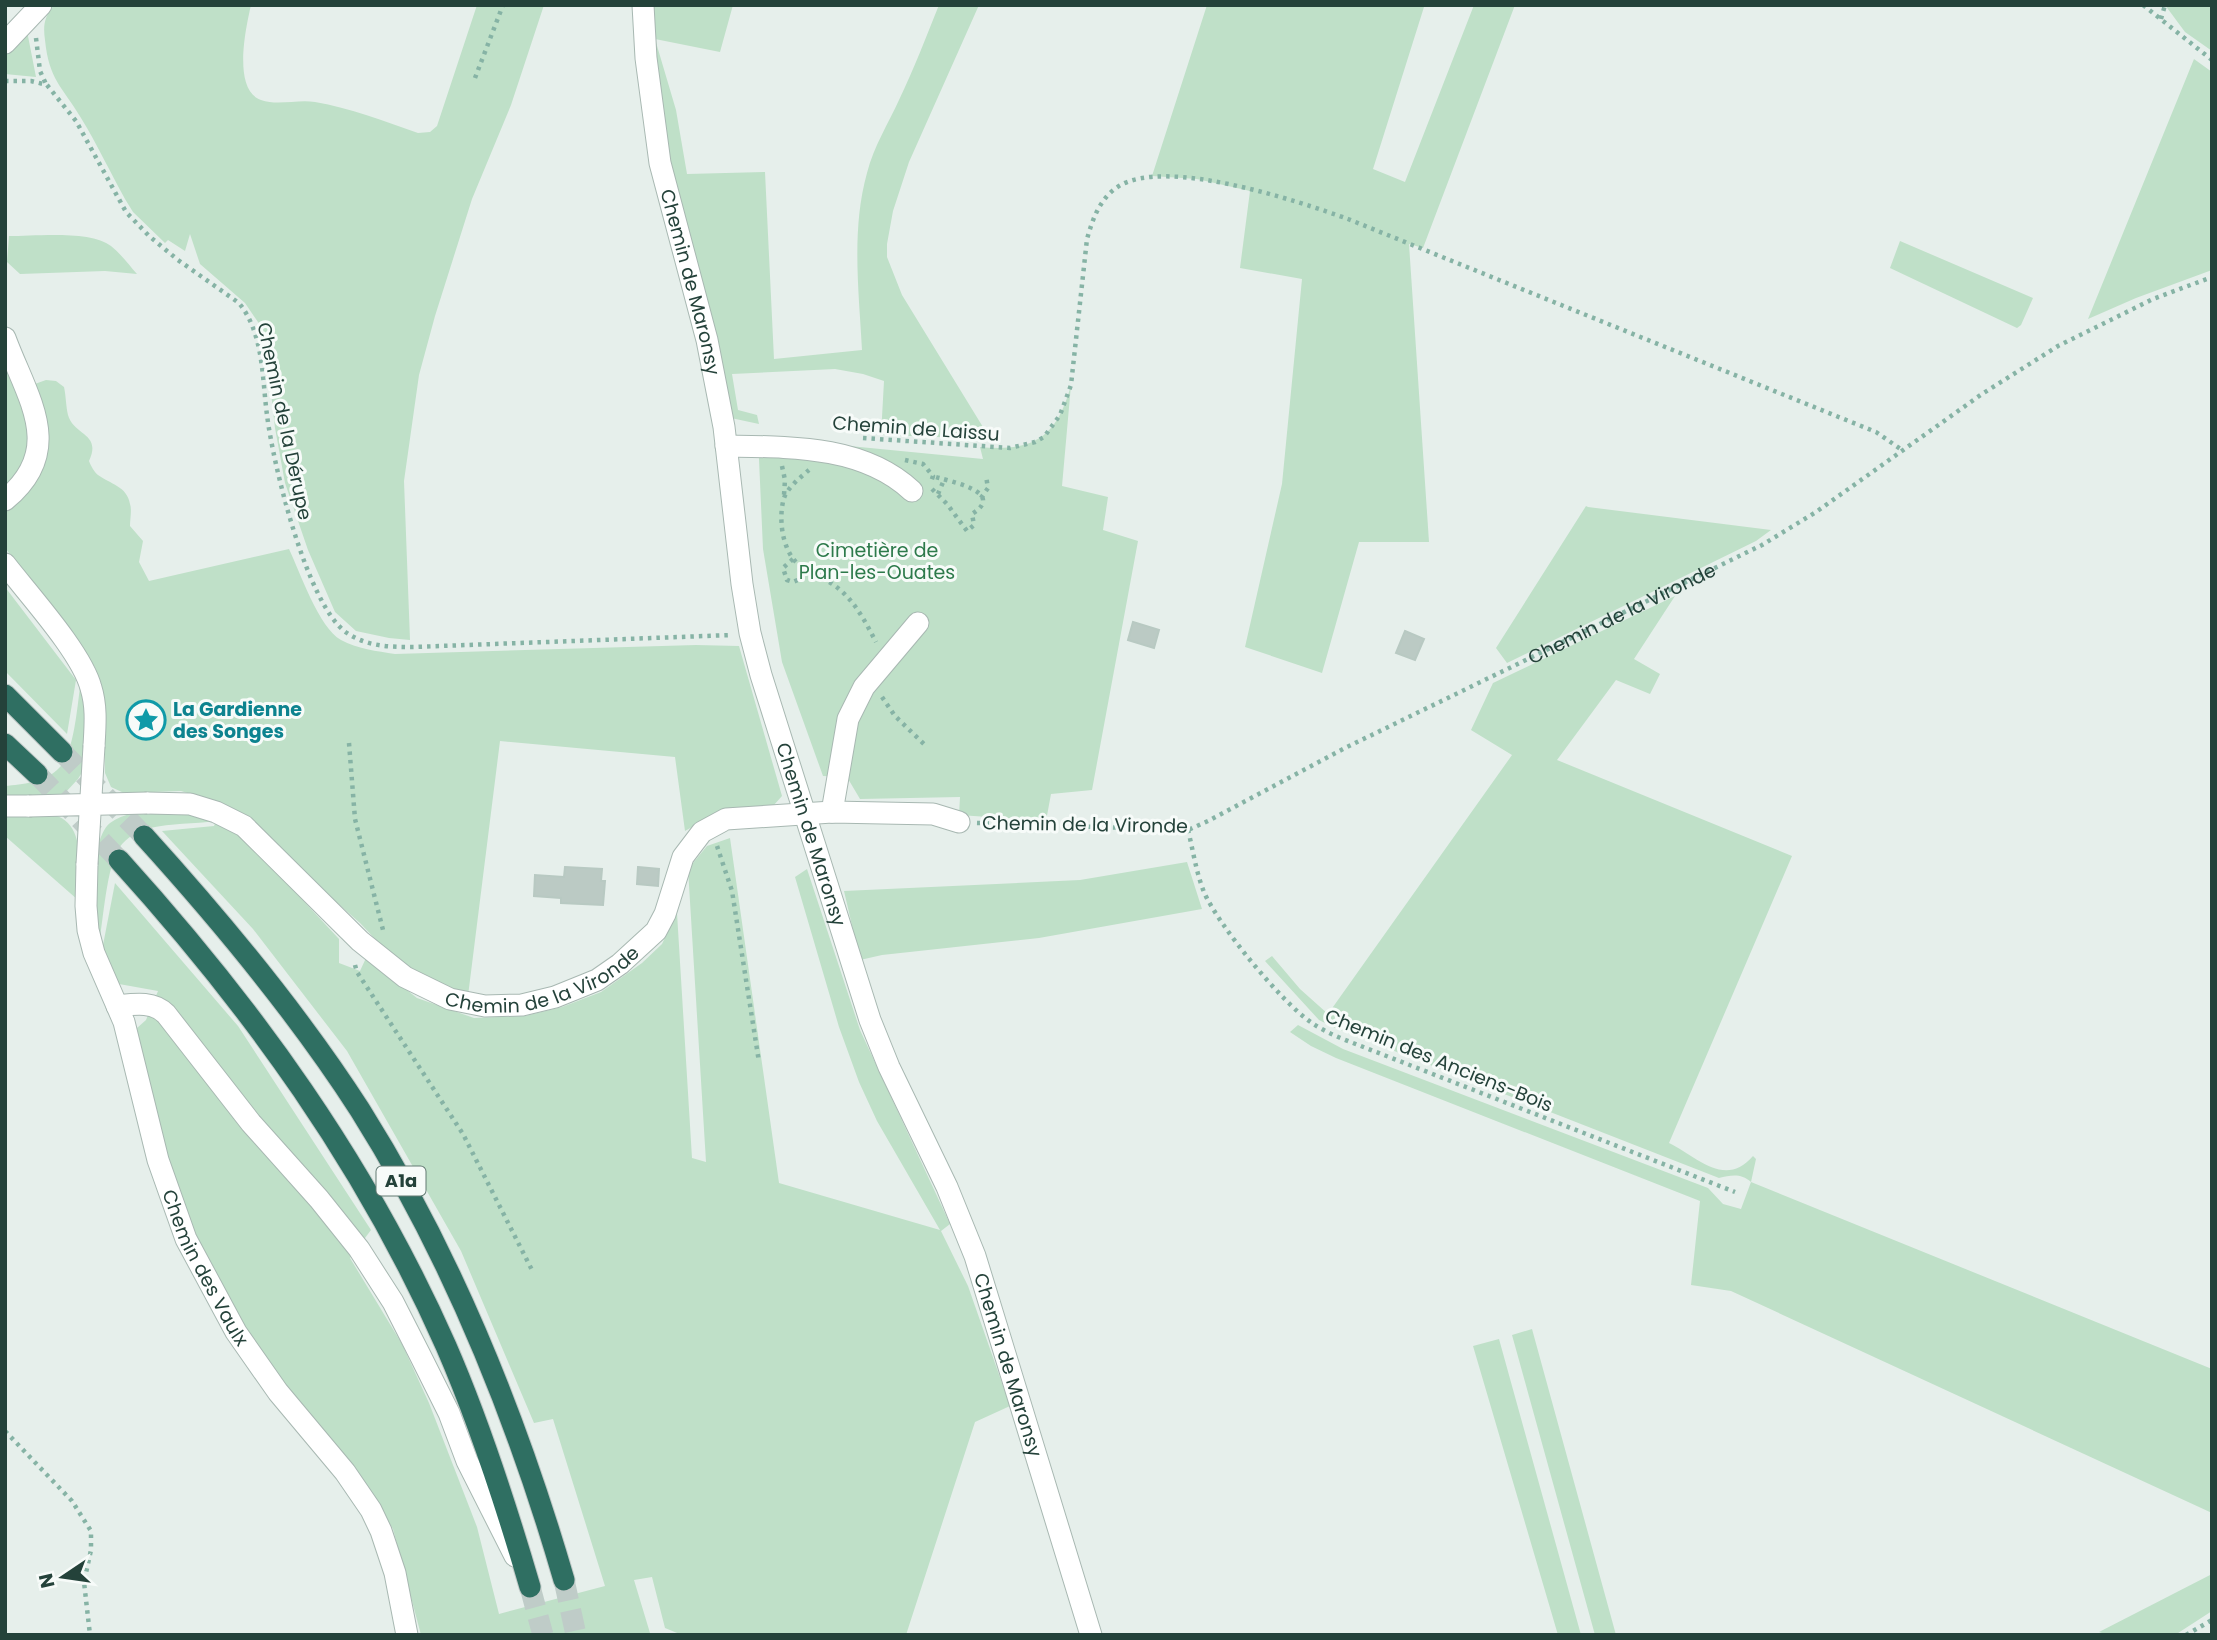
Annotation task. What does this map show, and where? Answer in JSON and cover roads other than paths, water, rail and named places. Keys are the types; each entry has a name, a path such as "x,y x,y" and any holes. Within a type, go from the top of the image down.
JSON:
{"highway":[{"path":"5,695 62,752"},
{"path":"5,744 37,774"},
{"name":"A1a","path":"144,836 249,956 334,1071 398,1176 455,1284 502,1391 541,1499 564,1580"},
{"name":"A1a","path":"118,860 202,954 274,1047 369,1194 422,1294 455,1369 490,1457 530,1587"}],"street":[{"name":"Chemin de Maronsy","path":"643,5 646,58 660,163 707,340 726,446 750,632 870,1020 889,1067 957,1210 975,1256 1091,1635"},
{"path":"5,43 37,9"},
{"path":"5,338 40,433 36,461 29,477 5,500"},
{"path":"726,446 775,447 833,453 863,460 892,474 912,491"},
{"name":"Chemin des Vaulx","path":"5,564 70,648 89,678 94,698 94,747 87,864 88,930 94,953 128,1038 158,1160 186,1239 236,1332 278,1392 345,1472 371,1510 395,1573 407,1635"},
{"path":"832,811 848,719 878,670 918,623"},
{"name":"Chemin de la Vironde","path":"5,806 190,804 216,812 244,826 360,941 390,965 423,988 461,1003 485,1006 522,1005 568,993 597,980 620,964 656,931 665,914 683,857 702,832 726,819 832,811 933,814 959,822"},
{"path":"117,1006 143,1004 161,1008 236,1106 319,1199 359,1249 393,1302 421,1357 449,1413 467,1461 530,1587"}],"tunnel":[{"path":"62,752 144,836"},
{"path":"37,774 119,860"},
{"path":"564,1580 576,1635"},
{"path":"530,1587 543,1635"}],"place":[{"name":"La Gardienne des Songes","path":"146,720"}],"park label":[{"name":"Cimetière de Plan-les-Ouates","path":"877,561"}]}
